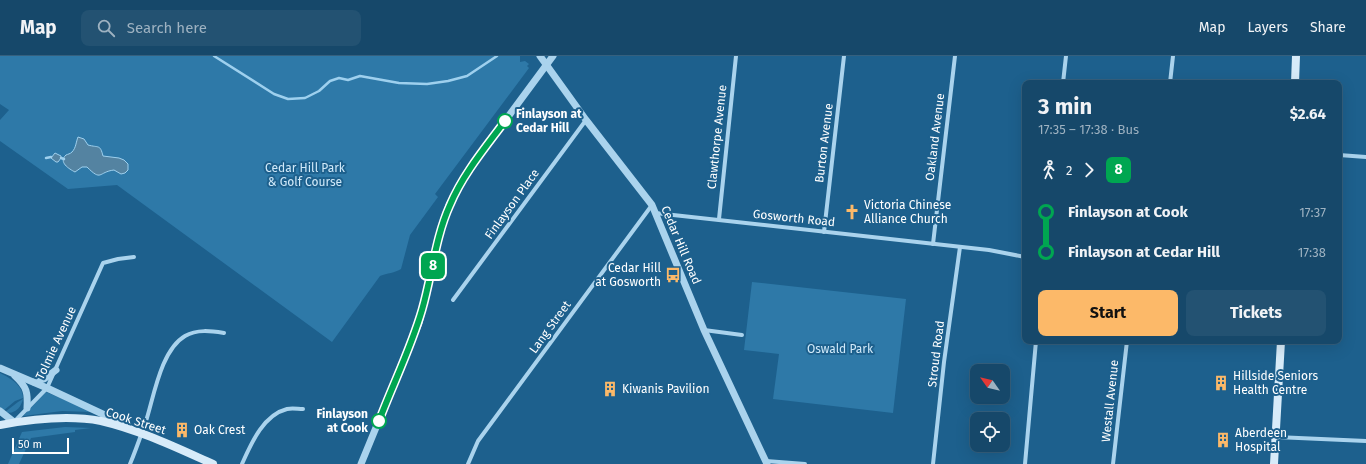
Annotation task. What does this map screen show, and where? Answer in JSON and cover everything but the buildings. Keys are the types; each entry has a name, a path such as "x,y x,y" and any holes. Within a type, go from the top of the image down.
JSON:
{"main road":[{"path":"1295,80 1296,56"},
{"path":"1274,464 1281,344"},
{"name":"Cook Street","path":"0,425 14,422 65,418 101,421 142,433 213,464"}],"street":[{"name":"Cedar Hill Road","path":"540,56 586,120 652,205 704,330 766,462"},
{"path":"361,464 418,323 428,287 439,236 450,205 473,165 553,56"},
{"name":"Clawthorpe Avenue","path":"719,219 736,56"},
{"name":"Burton Avenue","path":"824,232 844,56"},
{"name":"Oakland Avenue","path":"933,244 955,56"},
{"path":"1063,80 1066,56"},
{"path":"1170,80 1173,56"},
{"name":"Finlayson Place","path":"454,300 586,120"},
{"path":"1342,155 1366,156"},
{"name":"Lang Street","path":"468,464 478,441 652,205"},
{"name":"Gosworth Road","path":"655,213 989,250 1022,256"},
{"name":"Stroud Road","path":"933,464 944,362 960,247"},
{"name":"Tolmie Avenue","path":"14,422 47,388 103,263 134,257"},
{"path":"130,464 142,433 163,363 176,344 184,336 195,331 208,330 224,333"},
{"path":"704,330 742,335"},
{"path":"1025,464 1036,344"},
{"name":"Westall Avenue","path":"1113,464 1127,344"},
{"path":"0,368 34,382 142,433"},
{"path":"34,382 44,379 56,370"},
{"path":"12,373 22,382 26,390 28,396 27,408"},
{"path":"242,464 252,442 266,422 287,409 303,409"},
{"path":"0,411 14,422"},
{"path":"1276,436 1366,441"},
{"path":"766,462 805,464"}],"green space":[{"name":"Cedar Hill Park & Golf Course","path":"0,56 520,56 520,62 525,61 529,64 527,66 529,68 435,194 438,197 410,235 401,269 380,276 332,342 117,185 68,189 0,141 0,120 9,110 0,104"},
{"name":"Oswald Park","path":"752,282 906,299 893,413 773,399 779,354 744,350"},
{"path":"0,373 12,380 21,389 23,398 15,401 3,411 0,408"},
{"path":"46,392 91,412 62,411 23,416"},
{"path":"23,399 17,410 8,413 5,412 18,402"},
{"path":"65,427 91,428 75,430 75,432 31,438 19,464 8,464 22,432"}],"shaded area":[{"path":"78,137 84,139 88,145 100,148 103,156 124,160 128,164 128,170 121,174 114,170 98,175 87,167 82,167 75,172 70,169 65,165 63,160 75,147"},
{"path":"55,153 61,156 58,162 51,158"}],"waterway":[{"path":"214,56 274,94 288,99 305,98 319,91 330,81 339,78 348,80 360,76 399,83 427,84 448,81 467,76 497,56"},
{"path":"46,158 51,157"}],"bus line":[{"name":"8","path":"379,421 418,323 426,295 439,236 450,205 463,180 505,121"}],"place":[{"name":"Finlayson at Cedar Hill","path":"505,121"},
{"name":"Victoria Chinese Alliance Church","path":"852,212"},
{"name":"Cedar Hill at Gosworth","path":"673,275"},
{"name":"Hillside Seniors Health Centre","path":"1221,383"},
{"name":"Kiwanis Pavilion","path":"610,389"},
{"name":"Finlayson at Cook","path":"379,421"},
{"name":"Oak Crest","path":"182,430"},
{"name":"Aberdeen Hospital","path":"1223,440"}]}
